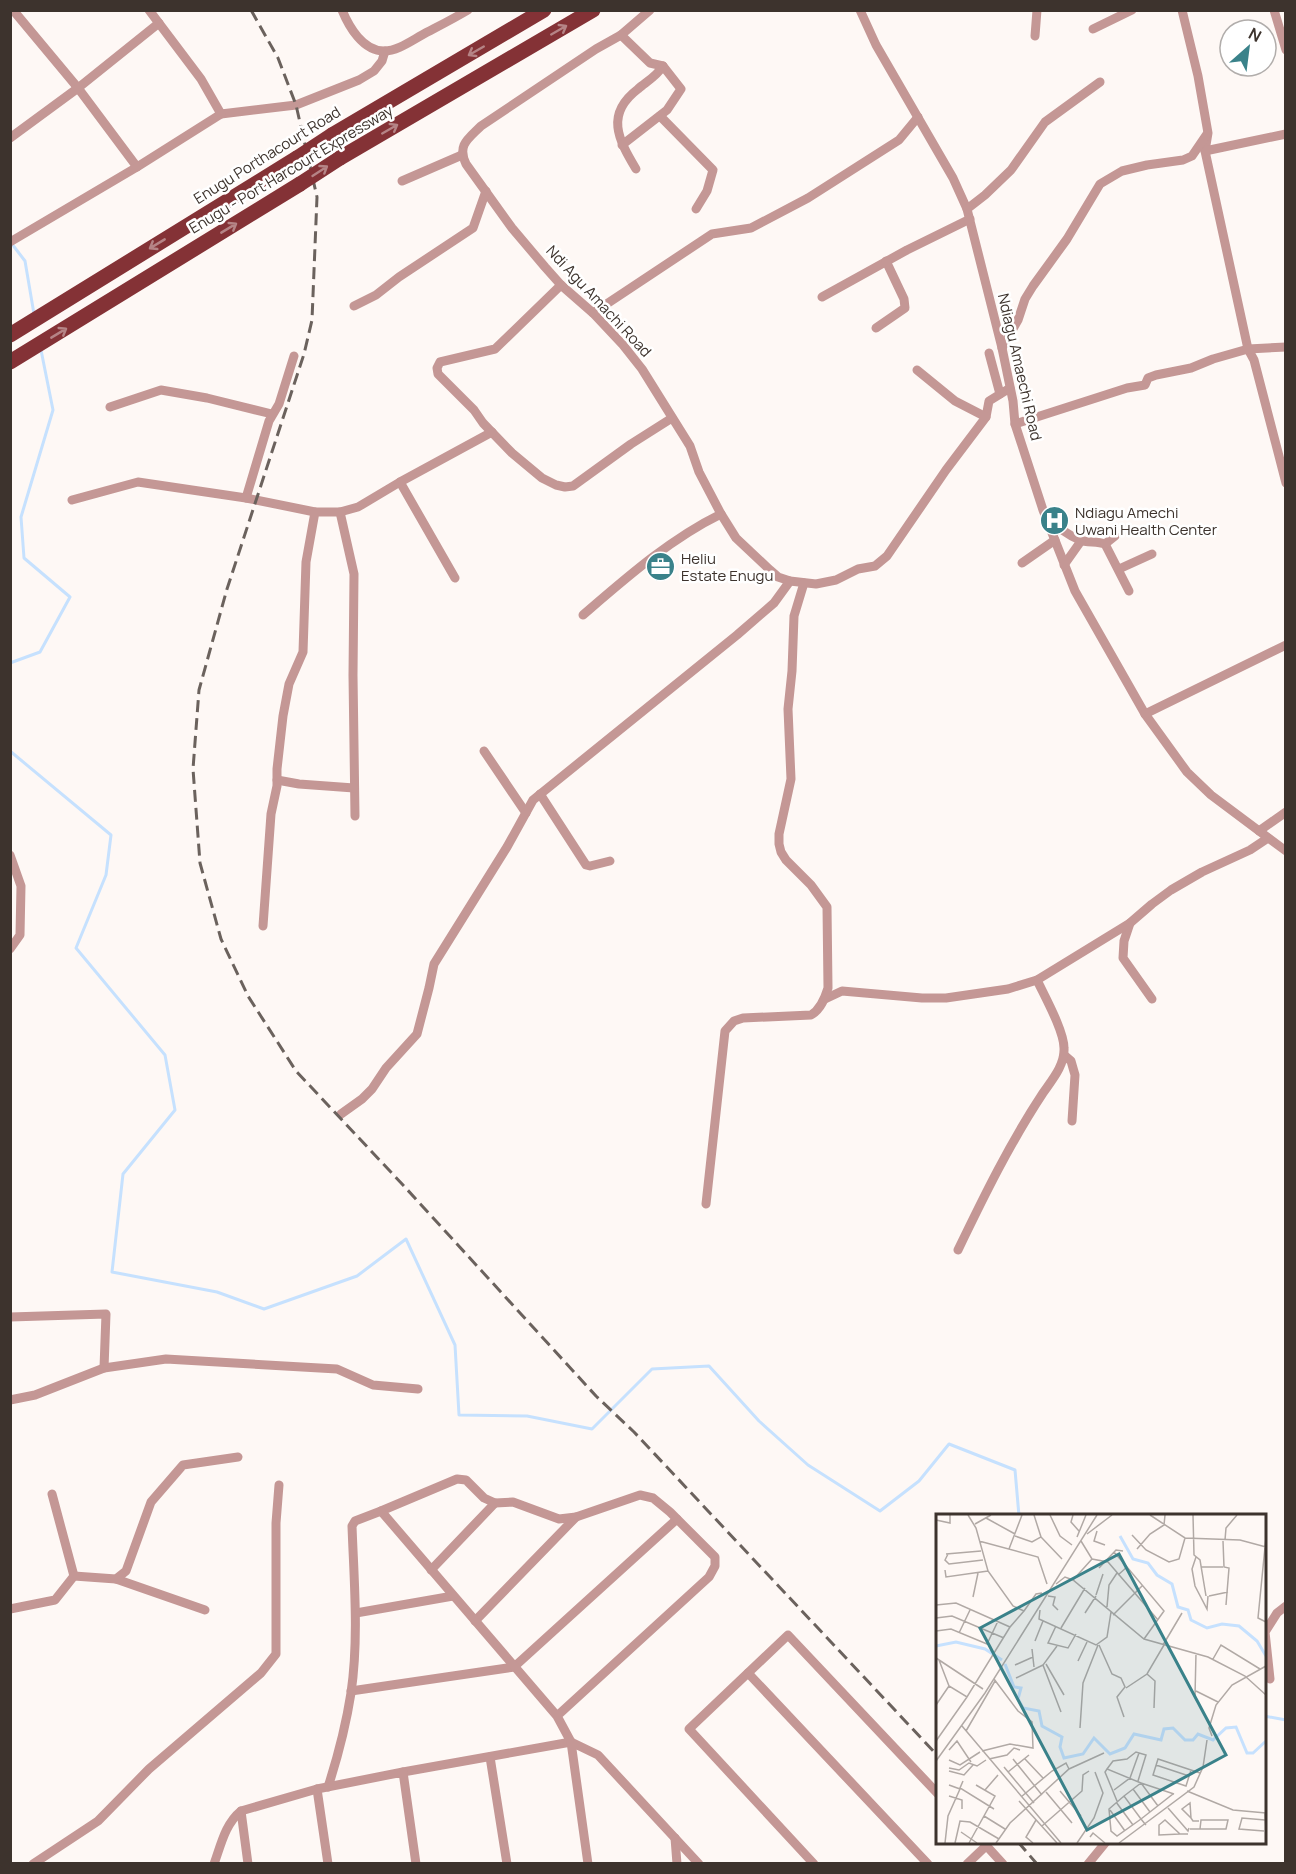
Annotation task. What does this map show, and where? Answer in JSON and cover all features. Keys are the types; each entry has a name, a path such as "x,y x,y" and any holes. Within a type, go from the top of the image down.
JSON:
{"highway":[{"name":"Enugu Porthacourt Road","path":"10,335 332,135 544,10"},
{"name":"Enugu - Port Harcourt Expressway","path":"10,362 340,158 593,10"}],"street":[{"path":"13,10 78,88 137,167"},
{"path":"149,10 201,79 221,114"},
{"path":"342,10 364,43 376,50 385,51 399,47 468,10"},
{"path":"402,181 462,155 467,140 481,126 596,49 621,35 650,10"},
{"path":"1035,36 1037,10"},
{"path":"1093,29 1132,10"},
{"path":"1182,10 1198,76 1208,133 1205,151 1248,349 1254,360 1286,483"},
{"path":"1274,10 1286,50"},
{"name":"Ndiagu Amaechi Road","path":"862,11 876,45 953,178 968,214 1002,348 1015,424 1043,510 1075,591 1145,714 1186,772 1211,795 1284,849"},
{"path":"10,138 78,88 159,23"},
{"path":"621,35 650,63 663,66 681,89 667,110 622,146"},
{"path":"10,242 221,114 296,105 359,80 374,71 382,61 385,51"},
{"path":"636,169 622,146 617,120 627,98 663,66"},
{"path":"822,297 968,214 1011,170 1045,122 1100,82"},
{"path":"660,116 713,170 707,191 696,209"},
{"path":"593,313 712,234 751,228 808,198 899,140 918,117"},
{"path":"1002,348 1018,320 1025,299 1067,239 1101,184 1122,171 1183,160 1192,156 1208,133"},
{"path":"1205,151 1286,134"},
{"name":"Ndi Agu Amachi Road","path":"462,155 512,228 561,285 593,313 642,369 690,446 699,472 736,538 778,577 804,584 816,584 836,580 858,569 875,566 887,556 952,461 986,417 989,401 1010,388"},
{"path":"354,306 376,295 473,228 486,191"},
{"path":"876,328 905,308 904,299 886,261"},
{"path":"561,285 495,349 440,362 437,368 438,374 512,453 542,478 565,487 573,486 672,418"},
{"path":"1015,424 1127,388 1141,387 1145,385 1148,378 1156,375 1191,368 1248,349 1286,347"},
{"path":"988,353 1000,394"},
{"path":"246,498 272,414 279,404 294,356"},
{"path":"917,370 955,402 986,417"},
{"path":"110,407 160,390 207,398 272,414"},
{"path":"72,500 138,482 246,498 315,512 340,512 358,507 492,432"},
{"path":"400,482 455,578"},
{"path":"1043,510 1055,525 1081,541 1104,544 1129,591"},
{"path":"263,926 271,814 277,780 283,716 289,684 303,652 306,562 315,512"},
{"path":"340,512 354,574 355,816"},
{"path":"584,615 651,558 698,525 721,514"},
{"path":"1104,544 1115,536"},
{"path":"1022,563 1055,540"},
{"path":"1064,565 1081,541"},
{"path":"1119,569 1152,554"},
{"path":"341,1113 367,1094 386,1068 417,1034 434,964 507,847 533,800 737,635 774,603 789,581"},
{"path":"706,1204 725,1031 734,1021 743,1018 811,1015 825,999 829,980 827,907 812,885 786,860 779,844 791,778 788,709 794,616 804,584"},
{"path":"1145,714 1286,645"},
{"path":"484,751 526,813"},
{"path":"277,780 298,784 354,788"},
{"path":"540,794 586,865 610,861"},
{"path":"1259,831 1286,812"},
{"path":"825,999 842,991 946,998 1008,989 1037,981 1130,923 1171,890 1202,872 1250,850 1268,838"},
{"path":"10,855 21,886 20,935 10,949"},
{"path":"1130,923 1124,941 1123,958 1152,999"},
{"path":"829,980 842,991"},
{"path":"958,1250 1010,1146 1057,1072 1064,1055 1061,1034 1037,981"},
{"path":"1064,1055 1071,1060 1075,1075 1072,1121"},
{"path":"10,1317 106,1314 104,1368"},
{"path":"10,1400 35,1395 104,1368 166,1359 337,1369 373,1385 418,1389"},
{"path":"116,1579 126,1571 151,1502 183,1465 238,1457"},
{"path":"328,1787 342,1743 351,1691 356,1613 352,1526 355,1521 457,1479 466,1480 484,1498 495,1503 513,1502 559,1519 576,1517 640,1495 653,1498 714,1557 715,1566 709,1577 557,1716"},
{"path":"33,1863 98,1821 149,1769 261,1673 276,1654 276,1523 279,1485"},
{"path":"52,1494 74,1576"},
{"path":"431,1570 495,1503"},
{"path":"381,1511 557,1716 571,1742 588,1863"},
{"path":"475,1621 576,1517"},
{"path":"351,1691 514,1667 677,1519"},
{"path":"74,1576 116,1579 204,1610"},
{"path":"10,1609 55,1600 74,1576"},
{"path":"356,1613 453,1596"},
{"path":"1266,1630 1277,1613 1286,1606"},
{"path":"814,1863 689,1729 788,1635 936,1792"},
{"path":"1266,1641 1270,1679"},
{"path":"748,1673 928,1863"},
{"path":"214,1863 227,1827 233,1817 241,1811 317,1789 571,1742 598,1755 699,1863"},
{"path":"490,1757 507,1863"},
{"path":"403,1772 416,1863"},
{"path":"317,1789 328,1863"},
{"path":"241,1811 248,1863"},
{"path":"675,1838 677,1863"},
{"path":"967,1863 985,1844 1003,1863"},
{"path":"1088,1863 1104,1844"}],"waterway":[{"path":"12,244 25,261 34,314"},
{"path":"10,663 40,652 70,597 24,558 21,517 53,410 41,350"},
{"path":"10,751 111,835 106,875 76,948 165,1055 175,1110 123,1174 112,1272 217,1292 264,1309 357,1276 406,1239 455,1345 459,1415 527,1416 592,1429 652,1369 709,1366 759,1421 808,1465 880,1511 919,1481 949,1444 1015,1470 1019,1514"},
{"path":"1266,1716 1286,1720"}],"railway":[{"path":"251,10 278,58 296,105 317,197 312,320 304,354 227,589 199,690 193,769 200,863 221,939 248,996 296,1071 596,1396 634,1432 936,1754"},
{"path":"1020,1844 1037,1864"}],"place":[{"name":"Ndiagu Amechi Uwani Health Center","path":"1054,521"},
{"name":"Heliu Estate Enugu","path":"660,567"}]}
